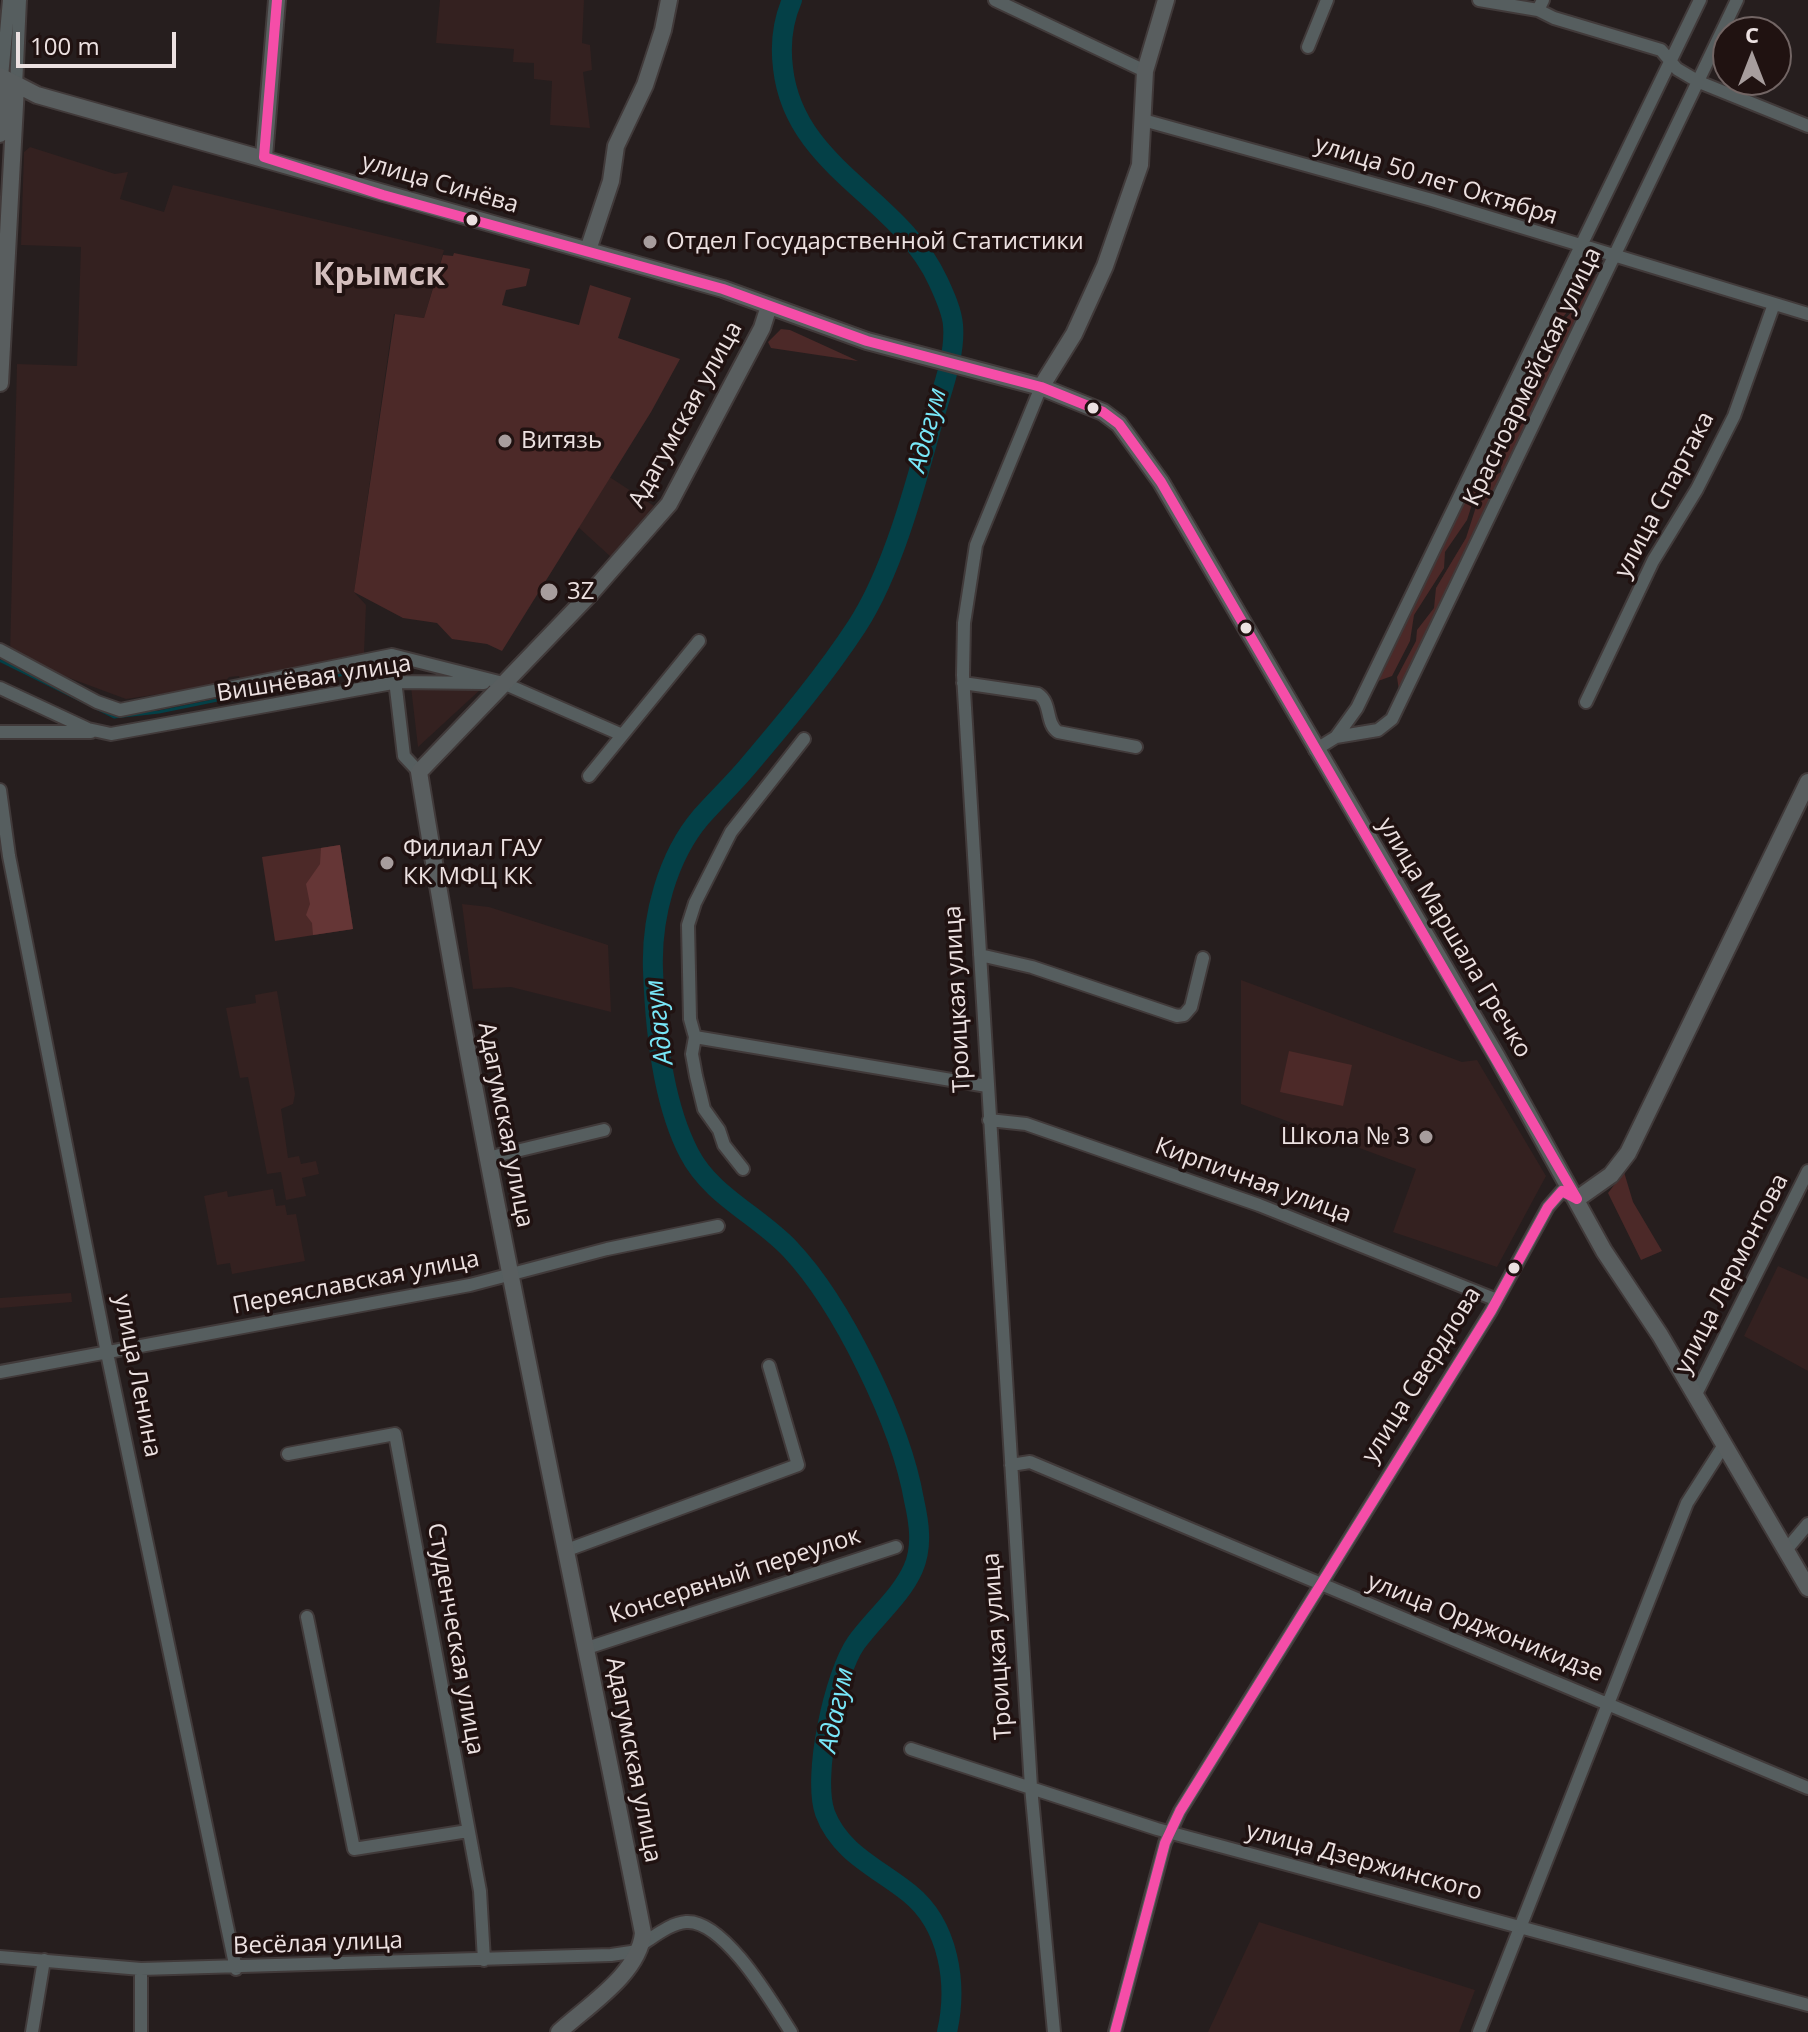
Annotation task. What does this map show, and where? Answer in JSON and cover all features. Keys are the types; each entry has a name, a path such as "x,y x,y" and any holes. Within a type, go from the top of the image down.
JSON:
{"main road":[{"path":"264,157 277,0"},
{"path":"588,250 611,181 616,146 645,85 669,0"},
{"name":"Троицкая улица","path":"1041,387 1074,334 1116,238 1140,165 1145,71 1166,0"},
{"path":"0,134 6,80"},
{"path":"0,383 6,80"},
{"name":"улица Синёва","path":"6,80 37,95 264,157 383,195 588,250 769,306 867,341 1003,380"},
{"name":"Адагумская улица","path":"640,1947 587,1648 509,1276 419,772 608,575 669,504 762,328 769,306"},
{"name":"улица Маршала Гречко","path":"1003,380 1041,387 1103,412 1129,435 1161,482 1577,1199 1604,1251 1695,1396 1808,1588"},
{"name":"улица Свердлова","path":"1577,1199 1611,1175 1628,1153 1808,782"},
{"path":"559,2032 629,1967 640,1947"}],"street":[{"path":"6,80 9,0"},
{"path":"6,80 20,0"},
{"path":"995,0 1145,71"},
{"path":"1308,47 1327,0"},
{"path":"1479,0 1541,5 1661,50 1677,69 1699,82 1808,126"},
{"name":"Красноармейская улица","path":"1336,737 1370,682 1700,0"},
{"name":"Красноармейская улица","path":"1315,750 1336,737 1378,730 1392,719 1737,0"},
{"name":"улица 50 лет Октября","path":"1143,120 1432,200 1808,314"},
{"name":"улица Спартака","path":"1586,702 1653,561 1697,489 1729,426 1774,304"},
{"name":"Троицкая улица","path":"1041,387 971,565 964,623 963,683 1031,1787 1054,2032"},
{"path":"589,776 620,734 699,641"},
{"name":"Вишнёвая улица","path":"0,650 97,702 120,710 392,655 503,683"},
{"path":"392,655 398,682 404,756 419,772"},
{"name":"Вишнёвая улица","path":"0,688 98,732 124,734 398,682 503,683"},
{"path":"503,683 620,734"},
{"path":"963,683 1038,694 1045,700 1052,727 1058,732 1136,747"},
{"path":"0,732 98,732"},
{"path":"743,1169 728,1152 704,1109 692,1054 695,1037 690,1019 687,938 695,903 731,832 804,739"},
{"name":"улица Ленина","path":"0,790 9,856 107,1353 236,1969"},
{"path":"980,955 1032,967 1177,1016 1184,1015 1191,1007 1203,958"},
{"path":"695,1037 987,1086"},
{"name":"Кирпичная улица","path":"989,1120 1026,1124 1259,1205 1497,1300"},
{"path":"487,1158 604,1130"},
{"name":"улица Лермонтова","path":"1695,1396 1808,1171"},
{"name":"улица Свердлова","path":"1115,2032 1170,1831 1199,1777 1497,1300 1555,1197 1562,1191 1577,1199"},
{"name":"Переяславская улица","path":"0,1372 509,1276 607,1249 718,1226"},
{"path":"567,1550 798,1465 769,1366"},
{"name":"Студенческая улица","path":"288,1454 395,1434 480,1891 484,1960"},
{"path":"1479,2032 1687,1503 1724,1445"},
{"name":"улица Орджоникидзе","path":"1011,1465 1030,1462 1808,1788"},
{"path":"1786,1550 1807,1529"},
{"name":"Консервный переулок","path":"587,1648 896,1547"},
{"path":"307,1617 354,1849 468,1831"},
{"name":"улица Дзержинского","path":"911,1749 1170,1831 1808,2005"},
{"name":"Весёлая улица","path":"0,1957 141,1969 236,1969 484,1960 640,1947 684,1922 704,1925 745,1962 791,2032"},
{"path":"32,2032 44,1960"},
{"path":"141,1969 141,2032"}],"shaded area":[{"path":"440,0 584,0 582,43 590,45 592,70 583,72 590,128 550,125 552,81 534,79 534,63 513,62 514,49 436,43"},
{"path":"30,147 115,174 128,172 120,199 164,212 173,185 444,250 424,318 394,314 354,592 366,605 364,653 240,679 239,676 229,677 222,685 126,699 10,656 17,364 77,366 81,247 21,245 24,152"},
{"name":"Витязь","path":"454,253 530,269 526,286 506,290 502,305 579,325 590,285 631,298 618,338 680,359 651,412 502,651 487,644 452,639 437,623 403,618 354,592 395,314 424,318 443,255 453,256"},
{"path":"1601,273 1399,691 1397,677 1416,641 1417,630 1434,608 1436,588 1466,538 1482,488 1486,481 1501,472 1502,449 1526,412 1545,363 1561,340 1566,318 1582,300 1596,274"},
{"path":"1563,292 1577,299 1550,334 1519,414 1507,418 1504,425 1508,431 1479,483 1467,520 1445,552 1444,568 1414,615 1410,641 1392,676 1378,681"},
{"path":"781,329 790,330 858,361 771,348 768,342"},
{"path":"608,476 654,506 611,557 577,526"},
{"path":"411,687 481,689 418,747"},
{"path":"340,845 353,929 275,941 262,857"},
{"path":"340,845 353,929 313,935 312,923 306,915 310,904 306,884 320,864 321,848"},
{"path":"462,904 489,907 608,945 611,1012 511,987 473,989"},
{"name":"Школа № 3","path":"1241,980 1462,1062 1477,1060 1546,1176 1497,1267 1393,1232 1416,1169 1241,1104"},
{"path":"277,991 295,1094 293,1104 281,1109 288,1158 299,1156 301,1164 316,1161 319,1174 302,1178 306,1196 286,1200 281,1172 267,1174 248,1077 240,1078 226,1008 256,1003 255,995"},
{"path":"1289,1051 1352,1065 1343,1106 1280,1092"},
{"path":"1624,1172 1633,1202 1662,1251 1641,1260 1608,1193"},
{"path":"273,1189 276,1206 285,1205 287,1215 296,1214 305,1261 232,1274 230,1263 217,1265 204,1196 227,1191 228,1197"},
{"path":"1778,1266 1808,1279 1808,1371 1744,1336"},
{"path":"71,1293 72,1302 0,1308 0,1298"},
{"path":"1259,1922 1475,1990 1459,2032 1208,2032"}],"waterway":[{"name":"Адагум","path":"792,0 784,25 782,50 791,102 806,132 827,157 899,226 921,252 949,308 953,325 952,351 909,504 870,605 805,697 701,817 670,869 658,909 653,950 656,1016 666,1088 689,1153 698,1168 722,1193 777,1237 810,1272 867,1367 907,1470 919,1526 916,1561 902,1588 856,1643 848,1658 827,1726 821,1775 822,1796 825,1813 840,1839 861,1859 909,1893 933,1921 942,1938 950,1975 947,2032"},
{"path":"1,661 114,717 159,712 379,667"}],"transit line":[{"path":"277,0 264,157 383,195 723,289 867,341 1041,387 1103,412 1119,424 1161,482 1577,1199"},
{"path":"1115,2032 1165,1843 1180,1811 1491,1311 1548,1207 1562,1191 1577,1199"}],"place":[{"name":"Отдел Государственной Статистики","path":"650,242"},
{"name":"Витязь","path":"505,441"},
{"name":"3Z","path":"549,592"},
{"name":"Филиал ГАУ КК МФЦ КК","path":"387,863"},
{"name":"Школа № 3","path":"1426,1137"}],"district":[{"name":"Крымск","path":"379,276"}]}
